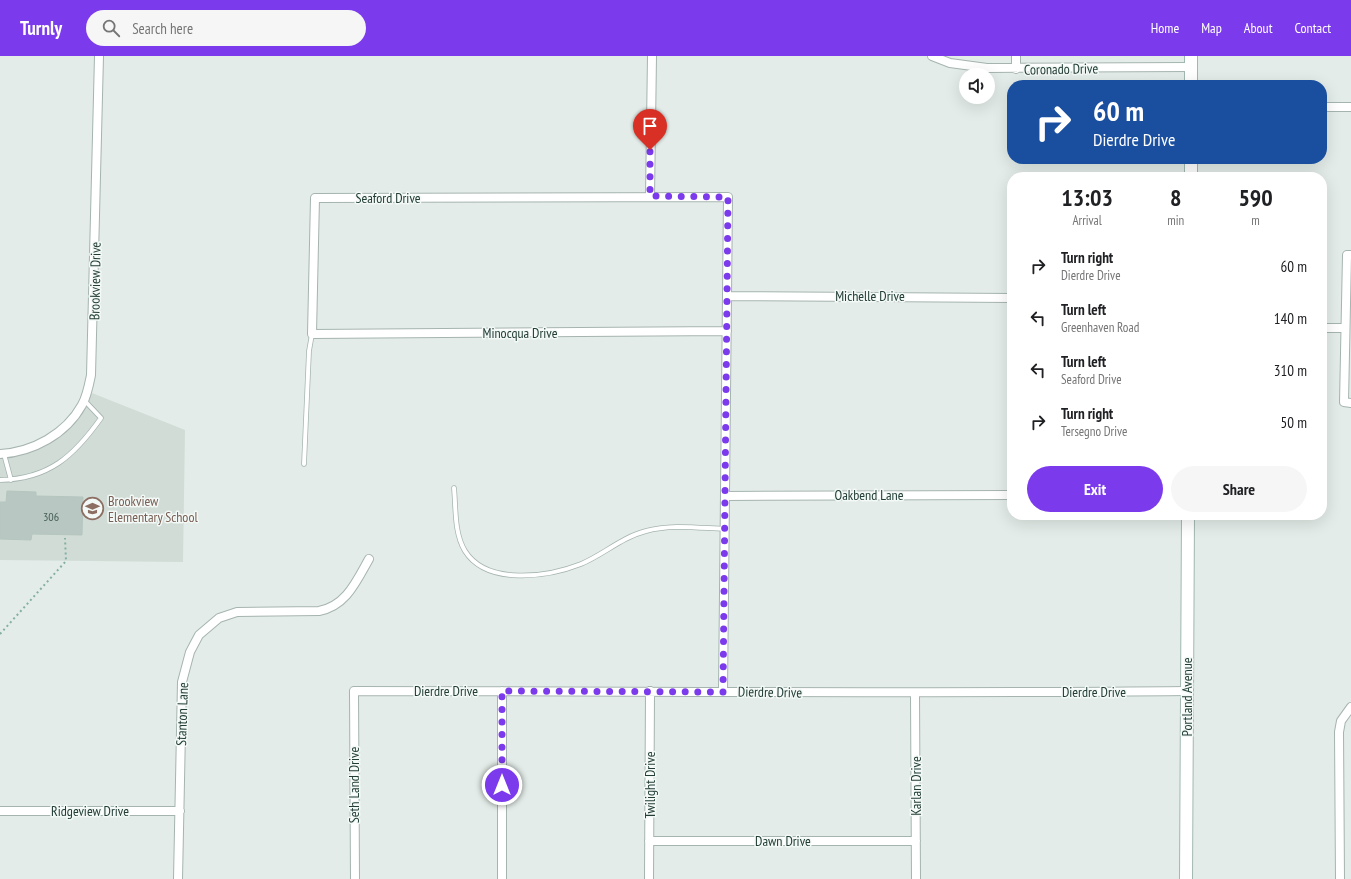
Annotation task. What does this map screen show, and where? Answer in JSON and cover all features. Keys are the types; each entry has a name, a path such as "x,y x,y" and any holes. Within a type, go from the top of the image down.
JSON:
{"main road":[{"path":"1191,62 1191,80"},
{"name":"Portland Avenue","path":"1186,879 1188,520"}],"street":[{"name":"Brookview Drive","path":"2,454 26,450 52,436 73,418 84,400 91,375 93,359 99,56"},
{"path":"650,196 652,56"},
{"name":"Coronado Drive","path":"932,56 950,63 972,67 1016,69 1191,62"},
{"path":"1016,56 1016,69"},
{"path":"1327,107 1351,107"},
{"name":"Seaford Drive","path":"312,334 315,198 728,197 727,296"},
{"path":"1351,255 1347,255 1344,402 1351,402"},
{"path":"723,692 727,296"},
{"name":"Michelle Drive","path":"727,296 1007,298"},
{"path":"1327,328 1345,328"},
{"name":"Minocqua Drive","path":"312,334 727,331"},
{"name":"Oakbend Lane","path":"725,496 1007,495"},
{"name":"Stanton Lane","path":"178,879 182,682 190,652 199,635 219,618 237,612 319,611 329,609 337,605 348,593 369,559"},
{"name":"Dierdre Drive","path":"354,691 650,691 915,694 1186,692"},
{"name":"Seth Land Drive","path":"354,691 355,879"},
{"path":"502,691 502,879"},
{"name":"Twilight Drive","path":"649,879 650,691"},
{"name":"Karlan Drive","path":"915,694 916,879"},
{"path":"1340,879 1339,732 1341,721 1351,707"},
{"name":"Ridgeview Drive","path":"0,811 180,811"},
{"name":"Dawn Drive","path":"649,841 916,841"}],"lane":[{"name":"Seaford Drive","path":"304,464 309,351 312,334"},
{"path":"0,480 19,480 36,475 59,464 83,443 101,418 84,400"},
{"path":"2,454 11,480"},
{"path":"454,488 458,535 465,551 483,568 504,575 531,575 581,564 645,531 670,527 725,529"}],"path":[{"path":"0,634 66,561 65,538"}],"shaded area":[{"name":"Brookview Elementary School","path":"92,393 185,430 183,562 0,560 0,458 13,457 39,449 62,436 80,416"}],"building":[{"name":"Brookview Elementary School","path":"7,491 36,492 36,496 83,497 82,535 32,534 31,540 0,539 0,502 6,502"}],"place":[{"name":"Brookview Elementary School","path":"92,509"}],"route":[{"path":"502,785 502,691 723,692 728,197 650,196 650,150"}]}
